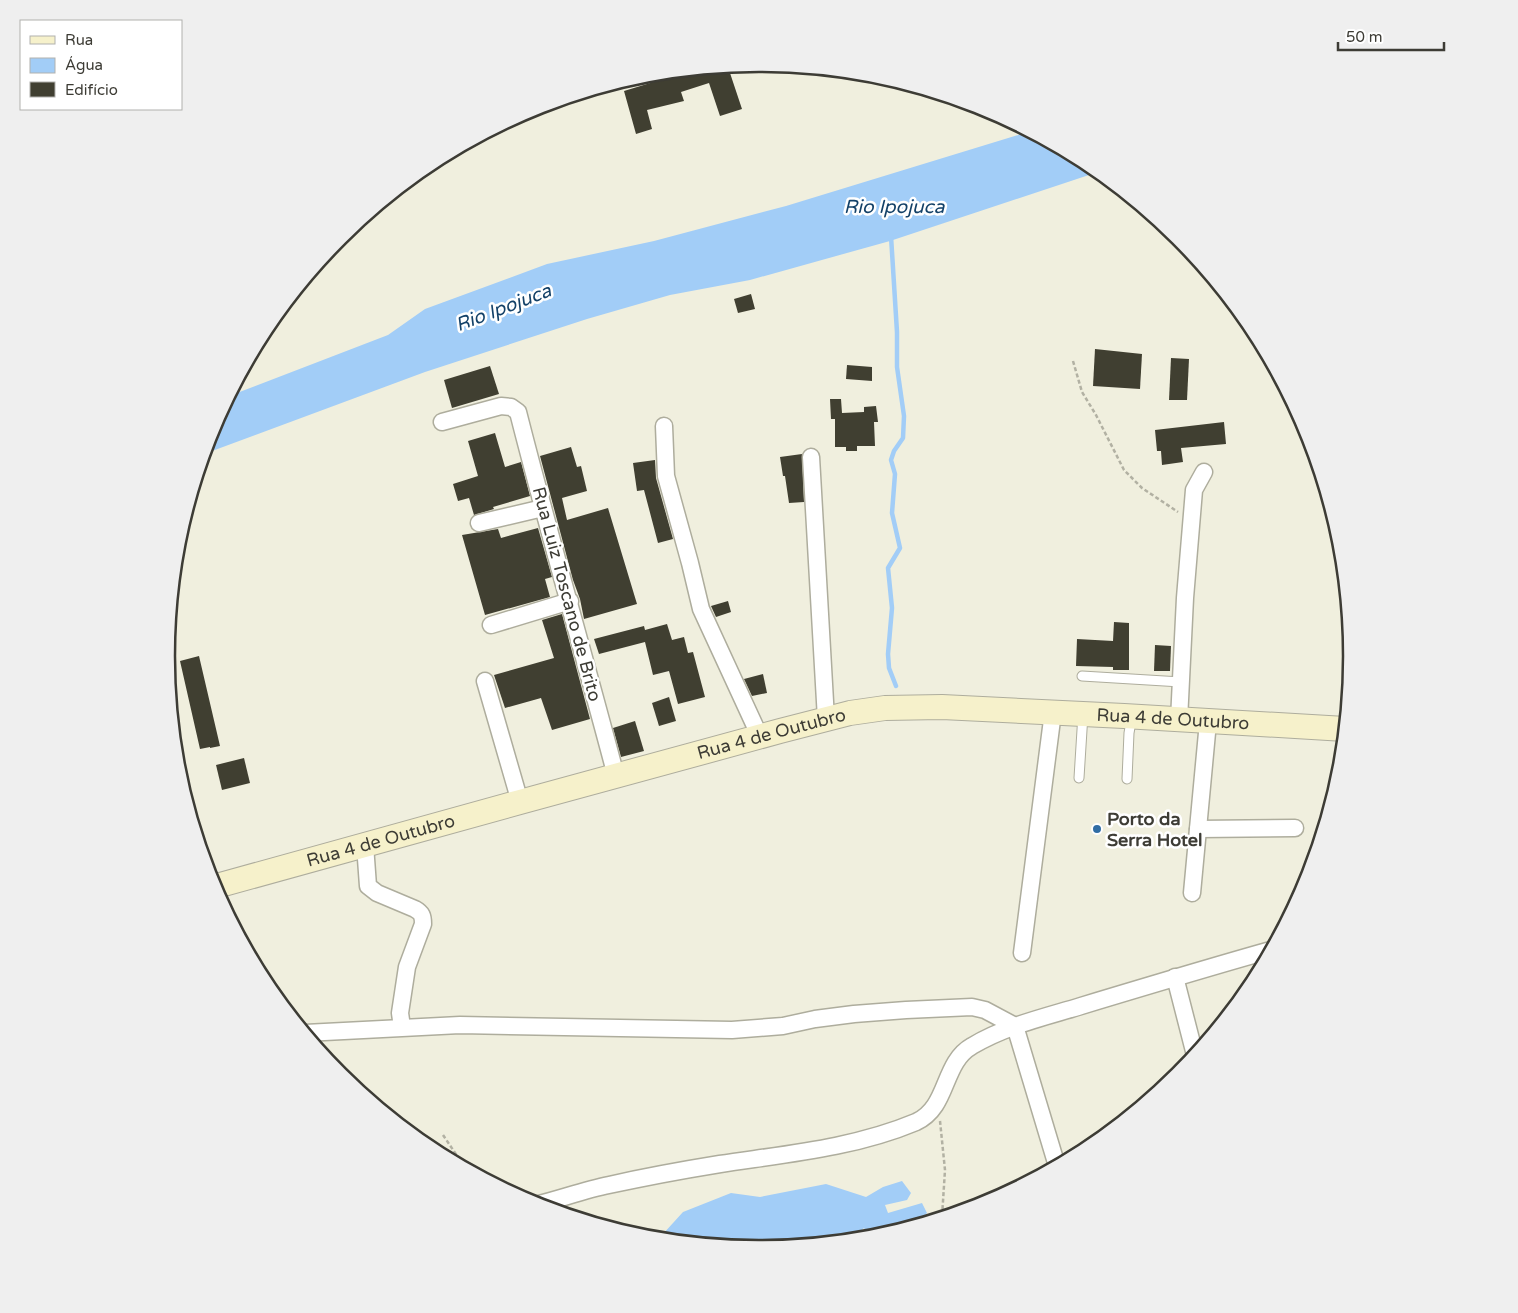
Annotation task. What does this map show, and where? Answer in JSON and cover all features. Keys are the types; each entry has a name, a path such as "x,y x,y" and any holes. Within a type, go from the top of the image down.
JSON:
{"main road":[{"name":"Rua 4 de Outubro","path":"221,885 826,719 885,708 942,707 1053,712 1338,729"}],"street":[{"name":"Rua Luiz Toscano de Brito","path":"442,422 501,406 511,407 518,412 542,508 570,601 616,776"},
{"path":"664,426 666,476 701,609 760,737"},
{"path":"812,457 826,719"},
{"path":"1178,720 1194,490 1204,472"},
{"path":"479,523 542,508"},
{"path":"491,625 570,601"},
{"path":"485,680 520,802"},
{"path":"1022,953 1053,712"},
{"path":"1192,893 1208,722"},
{"path":"1198,829 1295,828"},
{"path":"365,845 368,886 377,893 421,912 423,917 423,924 407,967 407,978 401,1007 402,1027"},
{"path":"549,1201 609,1185 718,1165 830,1148 889,1132 918,1121 929,1114 939,1102 955,1062 971,1046 1014,1026 1263,952"},
{"path":"1176,977 1193,1047"},
{"path":"312,1033 460,1025 732,1030 783,1026 815,1019 854,1014 972,1007 985,1010 1014,1026 1055,1159"}],"lane":[{"path":"1082,676 1181,682"},
{"path":"1079,778 1083,714"},
{"path":"1127,779 1132,716"}],"path":[{"path":"1073,361 1082,392 1124,470 1142,488 1192,522"},
{"path":"939,1102 945,1170 942,1211"},
{"path":"443,1135 457,1156"}],"water":[{"name":"Rio Ipojuca","path":"1020,134 1051,151 1089,175 890,241 750,280 670,295 587,319 425,372 213,451 238,393 388,335 425,309 547,264 654,241 786,206"},
{"path":"902,1181 911,1193 907,1200 885,1205 888,1213 922,1203 927,1213 923,1217 910,1221 873,1229 865,1230 864,1228 860,1231 835,1236 797,1239 721,1239 664,1233 683,1212 731,1193 760,1197 826,1184 866,1197 883,1187"}],"building":[{"path":"730,74 742,109 720,116 709,83 681,92 684,101 647,110 652,129 636,134 624,91 650,83 683,77"},
{"path":"751,294 755,309 738,313 734,299"},
{"path":"1095,349 1142,354 1140,389 1093,386"},
{"path":"1171,358 1189,359 1187,400 1169,400"},
{"path":"847,365 872,367 872,381 846,379"},
{"path":"490,366 499,394 452,408 444,380"},
{"path":"830,399 841,399 842,413 864,412 864,407 876,406 878,422 874,422 875,446 857,446 857,451 846,451 846,447 835,447 835,419 831,419"},
{"path":"1224,422 1226,444 1181,448 1183,462 1162,465 1161,451 1157,451 1155,430"},
{"path":"495,433 505,467 521,462 530,496 474,515 469,498 458,501 453,484 478,476 468,441"},
{"path":"571,447 577,467 581,466 587,491 562,498 567,520 608,508 637,604 584,619 540,456"},
{"path":"802,454 804,502 789,503 780,457"},
{"path":"655,460 656,478 673,539 658,543 644,490 637,491 633,463"},
{"path":"538,528 552,577 545,579 550,597 485,615 462,535 498,529 501,538"},
{"path":"728,601 731,612 716,617 711,606"},
{"path":"562,614 590,719 552,730 541,698 505,708 494,675 554,658 542,620"},
{"path":"1114,622 1129,623 1129,670 1113,670 1113,667 1076,666 1077,639 1113,641"},
{"path":"667,624 672,640 684,637 688,653 693,652 705,697 678,704 669,671 653,675 645,642 599,654 594,639 644,626 645,630"},
{"path":"1155,645 1171,646 1170,671 1154,671"},
{"path":"199,656 220,746 200,749 180,661"},
{"path":"763,674 767,693 752,696 744,679"},
{"path":"669,697 676,721 659,726 652,703"},
{"path":"635,721 644,751 621,757 613,728"},
{"path":"244,758 250,783 222,790 216,765"}],"waterway":[{"path":"891,236 897,332 897,367 904,416 903,438 894,451 891,460 895,474 892,513 900,548 888,568 892,608 888,654 889,668 896,686"}],"place":[{"name":"Porto da Serra Hotel","path":"1097,829"}]}
